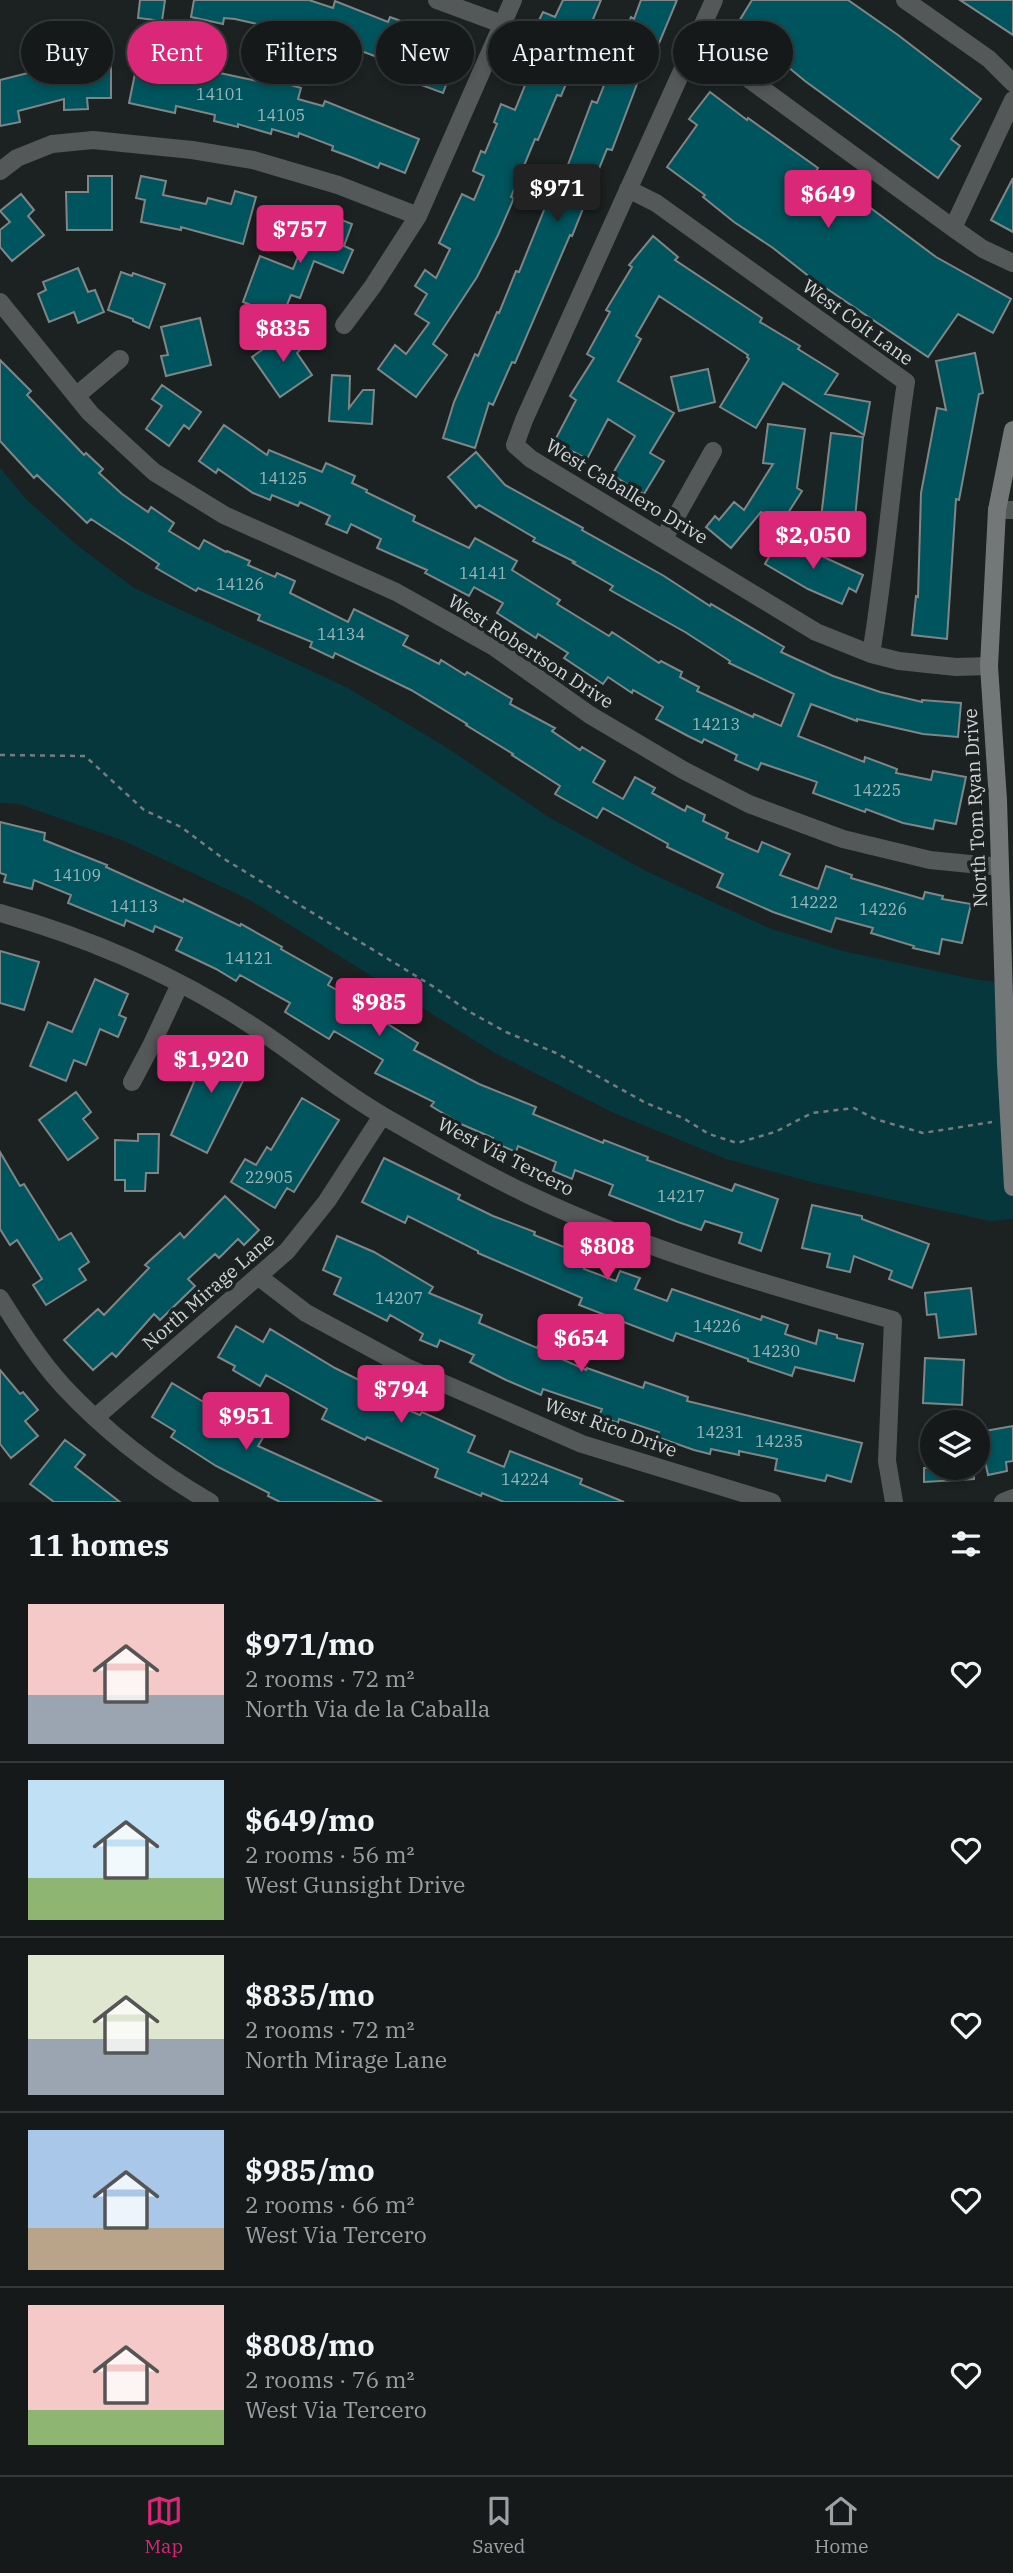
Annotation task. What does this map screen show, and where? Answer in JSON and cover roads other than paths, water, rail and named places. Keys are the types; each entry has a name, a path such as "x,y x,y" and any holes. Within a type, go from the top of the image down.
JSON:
{"street":[{"path":"437,0 494,21"},
{"path":"503,21 513,0"},
{"path":"705,21 714,0"},
{"path":"905,0 989,59 1013,83"},
{"path":"344,326 418,216 488,56"},
{"path":"628,189 676,84"},
{"path":"756,84 953,228 982,248 1013,263"},
{"path":"953,228 1013,100"},
{"path":"0,171 16,158 52,144 93,140 192,149 253,160 338,185 418,216"},
{"name":"West Caballero Drive","path":"628,189 515,445 531,459 816,632 899,662 956,667 989,666"},
{"name":"West Colt Lane","path":"628,189 656,203 906,382 892,477 884,576 871,654"},
{"name":"West Robertson Drive","path":"0,302 90,413 154,472 224,515 396,592 494,647 590,715 683,770 749,804 843,839 930,860 1000,867"},
{"path":"76,396 120,359"},
{"name":"North Tom Ryan Drive","path":"1013,430 989,666 1013,1186"},
{"path":"664,538 713,451"},
{"name":"West Via Tercero","path":"0,913 88,941 180,984 255,1027 313,1071 382,1116 529,1195 659,1248 796,1293 893,1320 887,1461 894,1502"},
{"path":"132,1082 180,984"},
{"name":"North Mirage Lane","path":"96,1417 287,1251 327,1201 382,1116"},
{"name":"West Rico Drive","path":"259,1277 306,1313 431,1378 582,1444 772,1502"},
{"path":"0,1298 22,1333 62,1385 139,1456 210,1502"},
{"path":"1003,1502 1013,1498"}]}
